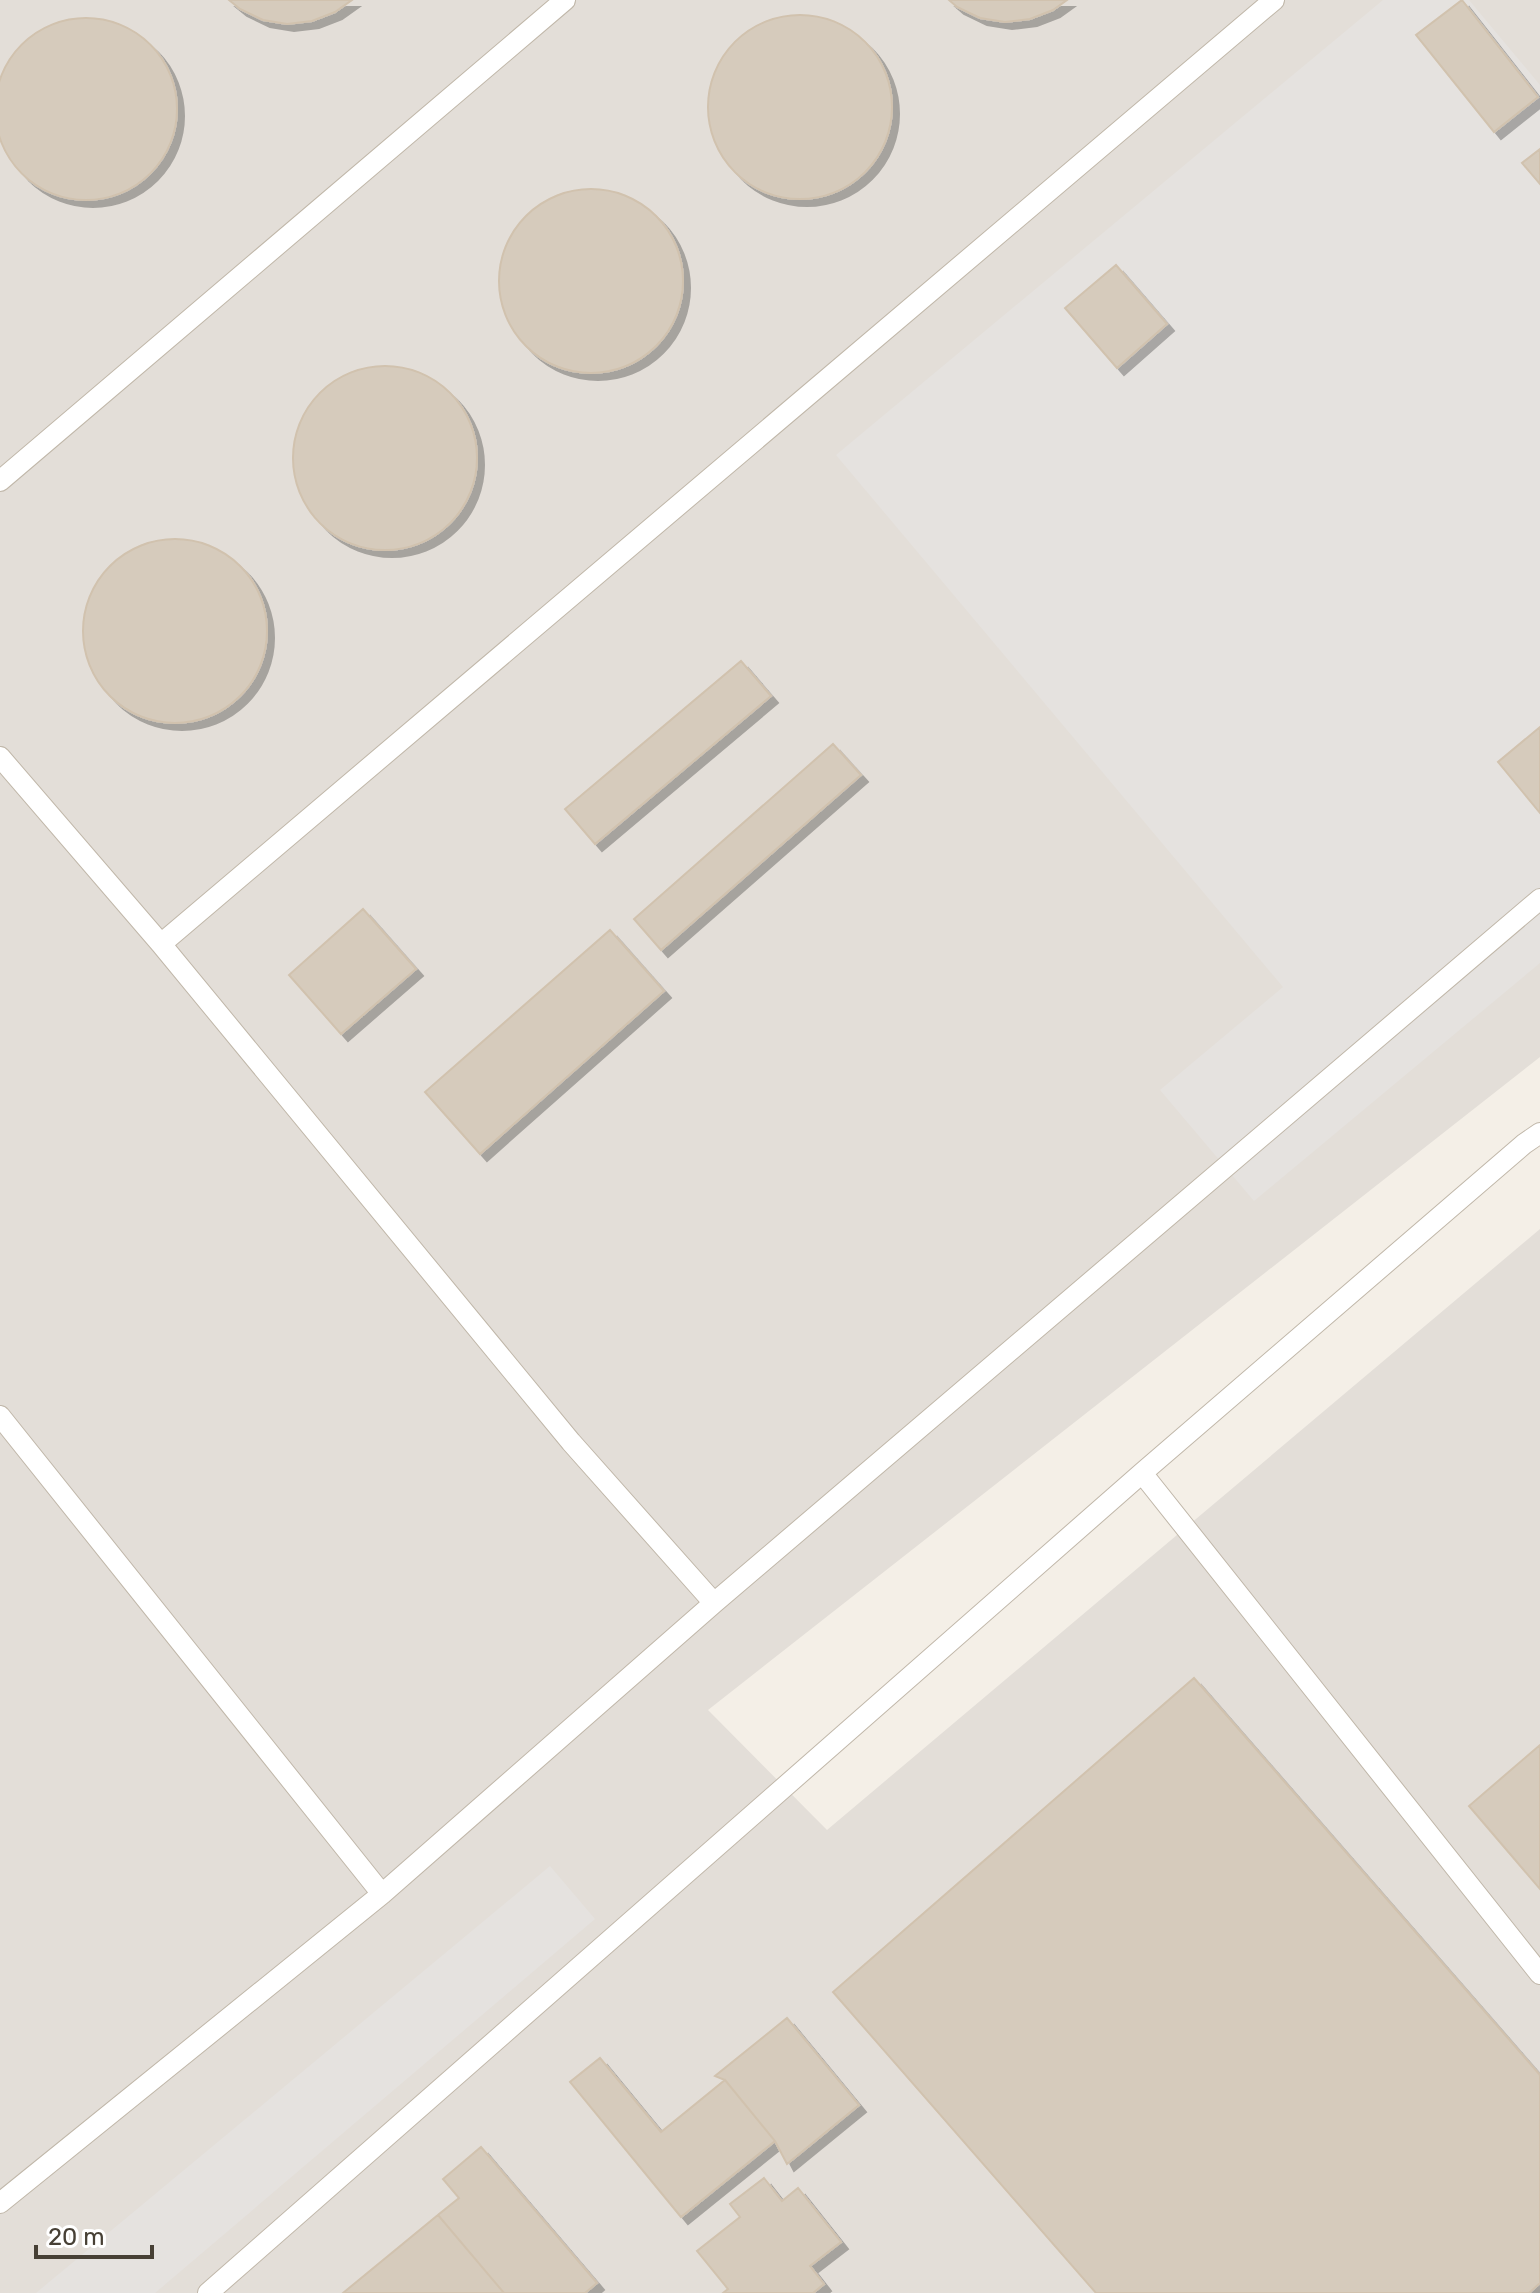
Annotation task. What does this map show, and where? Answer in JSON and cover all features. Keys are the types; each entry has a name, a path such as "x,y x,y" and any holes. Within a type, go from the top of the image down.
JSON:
{"lane":[{"path":"0,481 565,0"},
{"path":"161,944 1274,0"},
{"path":"0,757 161,944 571,1442 714,1603"},
{"path":"0,2203 382,1894 714,1603 1540,899"},
{"path":"208,2293 1142,1473 1540,1133"},
{"path":"0,1416 382,1894"},
{"path":"1142,1473 1540,1974"}],"shaded area":[{"path":"0,0 1540,0 1540,1057 708,1710 827,1830 1540,1229 1540,2293 0,2293"},
{"path":"1383,0 1469,0 1540,85 1540,963 1254,1201 1160,1090 1283,987 836,455"},
{"path":"550,1866 595,1919 155,2293 36,2293"}],"building":[{"path":"229,0 352,0 335,12 312,21 287,24 263,20"},
{"path":"949,0 1067,0 1053,10 1030,19 1005,22 980,18"},
{"path":"1462,0 1538,97 1494,132 1416,35"},
{"path":"800,15 835,22 865,42 885,72 892,107 885,142 865,172 835,192 800,199 765,192 735,172 715,142 708,107 715,72 735,42 765,22"},
{"path":"86,18 104,19 121,25 151,44 170,74 176,91 176,127 170,144 151,174 121,193 104,199 86,200 68,199 51,193 21,174 2,144 -4,127 -5,109 -4,91 2,74 21,44 51,25 68,19"},
{"path":"1540,149 1540,184 1522,163"},
{"path":"591,189 626,196 656,216 676,246 683,281 676,316 656,346 626,366 591,373 556,366 526,346 506,316 499,281 506,246 526,216 556,196"},
{"path":"1116,265 1167,324 1117,368 1065,308"},
{"path":"385,366 420,373 450,393 470,423 477,458 470,493 450,523 420,543 385,550 350,543 320,523 300,493 293,458 300,423 320,393 350,373"},
{"path":"175,539 210,546 240,566 260,596 267,631 260,666 240,696 210,716 175,723 140,716 110,696 90,666 83,631 90,596 110,566 140,546"},
{"path":"741,661 771,696 595,844 565,809"},
{"path":"1540,727 1540,813 1498,762"},
{"path":"833,744 861,775 661,950 634,919"},
{"path":"363,909 416,969 341,1034 289,975"},
{"path":"610,930 664,991 480,1154 425,1092"},
{"path":"1194,1678 1540,2075 1540,2283 1529,2293 1096,2293 833,1992"},
{"path":"1540,1745 1540,1889 1469,1806"},
{"path":"787,2018 859,2105 787,2164 775,2141 725,2080 715,2076"},
{"path":"600,2058 661,2132 725,2080 775,2141 681,2217 570,2082"},
{"path":"481,2147 597,2283 585,2293 504,2293 438,2215 459,2198 443,2179"},
{"path":"764,2178 782,2201 798,2188 841,2242 810,2266 824,2284 813,2293 723,2293 728,2289 697,2251 740,2217 730,2204"},
{"path":"438,2215 504,2293 343,2293"}]}
